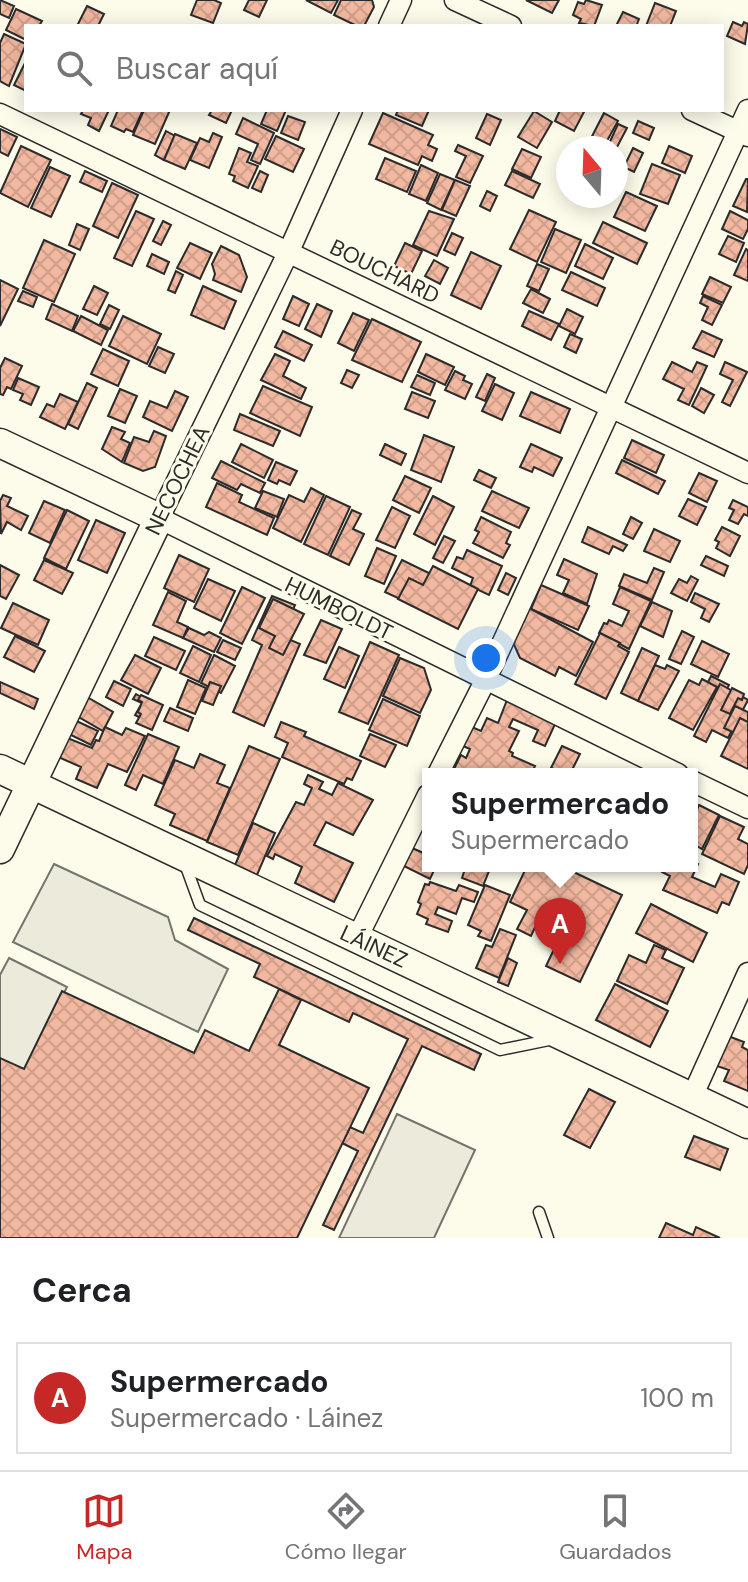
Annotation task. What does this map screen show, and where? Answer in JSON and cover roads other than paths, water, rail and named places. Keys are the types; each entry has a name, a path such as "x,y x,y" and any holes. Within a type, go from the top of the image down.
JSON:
{"main road":[{"name":"HUMBOLDT","path":"0,443 159,518"},
{"name":"NECOCHEA","path":"0,849 159,518"},
{"name":"LÁINEZ","path":"0,769 748,1124"}],"street":[{"path":"390,24 401,0"},
{"path":"455,0 507,24"},
{"path":"441,768 743,134 748,110"},
{"name":"NECOCHEA","path":"159,518 289,251 351,112"},
{"path":"696,112 743,134"},
{"name":"BOUCHARD","path":"0,114 748,473"},
{"name":"HUMBOLDT","path":"159,518 666,768"},
{"path":"698,784 748,808"},
{"path":"357,938 422,807"},
{"path":"692,1097 748,973"}],"lane":[{"path":"181,855 200,905 500,1050 566,1037"},
{"path":"539,1212 548,1238"}],"place":[{"name":"Supermercado","path":"560,964"}]}
